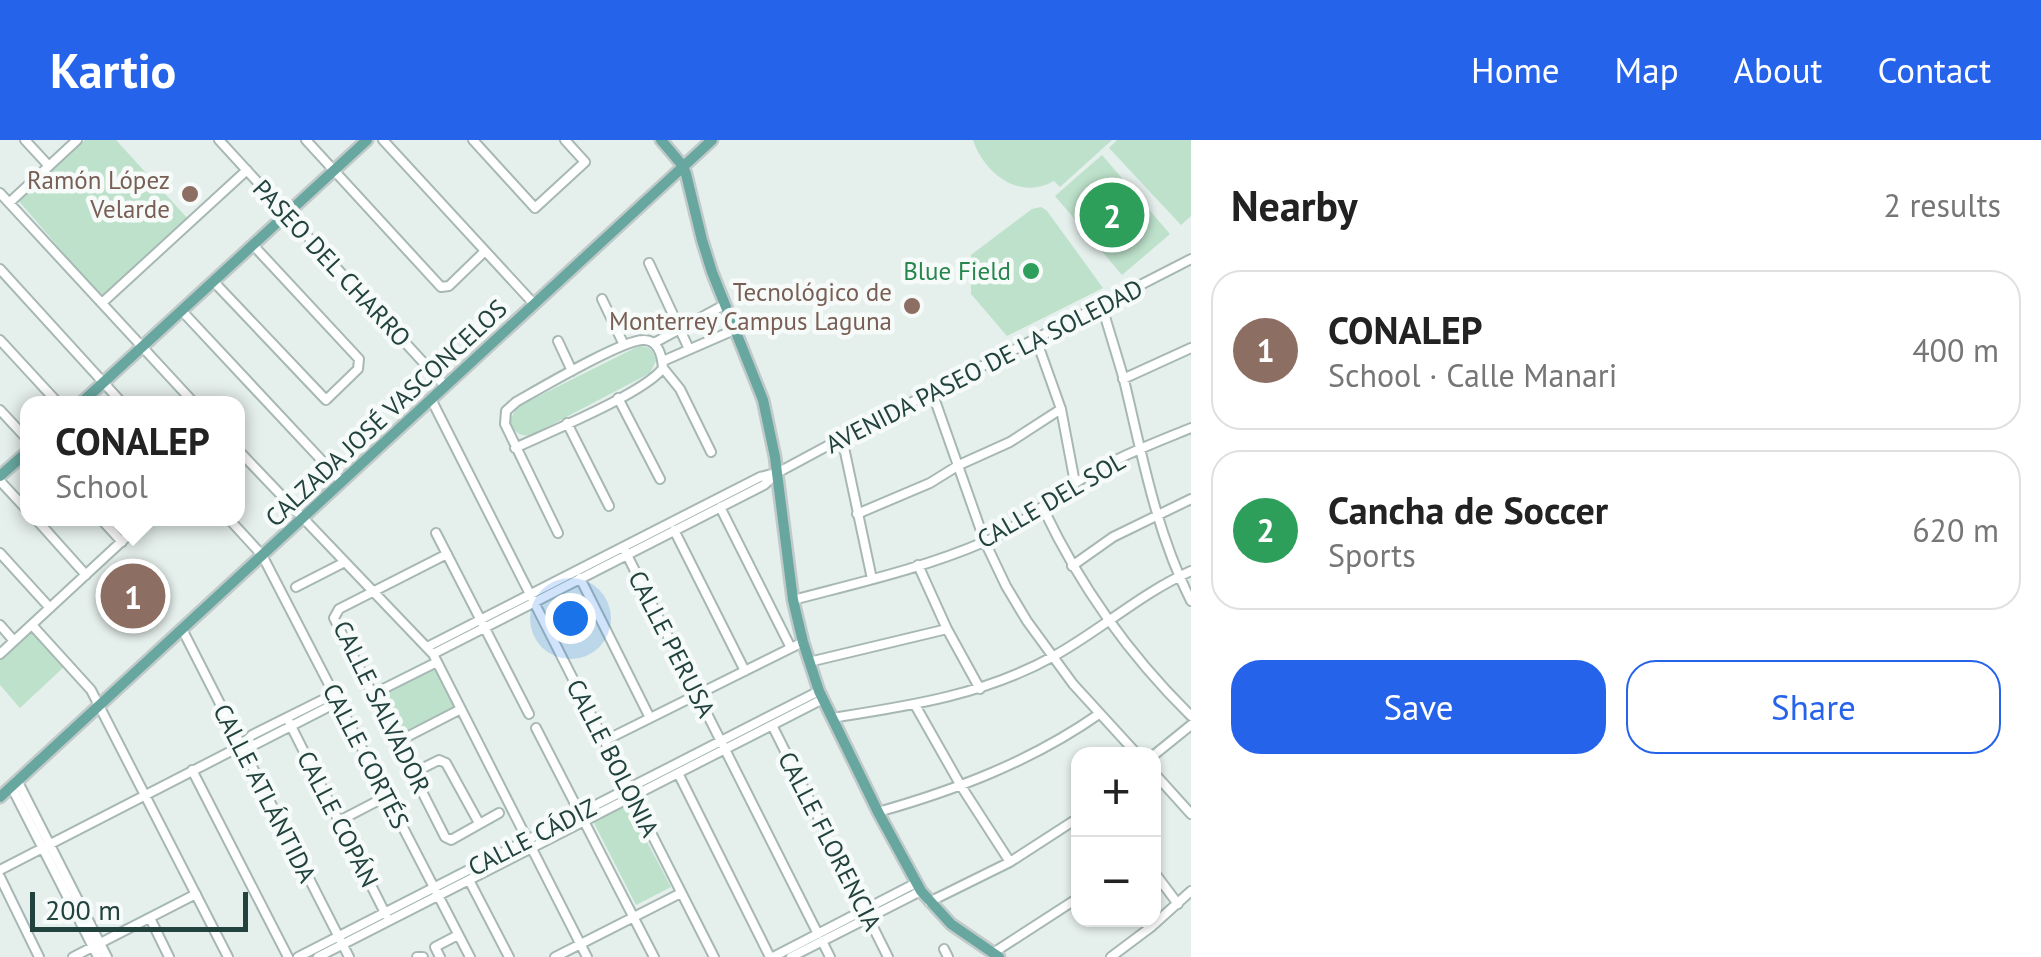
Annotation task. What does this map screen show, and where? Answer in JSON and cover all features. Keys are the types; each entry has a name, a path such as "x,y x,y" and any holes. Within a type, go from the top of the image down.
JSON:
{"main road":[{"path":"89,396 367,140"},
{"path":"661,140 683,166 724,305 763,400 794,600 821,695 919,887 951,924 996,955"},
{"name":"CALZADA JOSÉ VASCONCELOS","path":"7,787 712,140"},
{"path":"0,479 20,459"}],"street":[{"path":"25,140 49,166"},
{"path":"9,203 78,140"},
{"name":"PASEO DEL CHARRO","path":"219,140 444,386"},
{"path":"306,140 441,287 449,286 485,251"},
{"path":"383,140 534,304"},
{"path":"473,140 536,208 585,162 565,140"},
{"path":"102,304 247,170"},
{"path":"0,194 188,396"},
{"path":"213,281 326,400 358,369 359,359 253,244"},
{"name":"AVENIDA PASEO DE LA SOLEDAD","path":"373,694 483,623 720,507 842,438 1191,259"},
{"path":"648,263 690,350"},
{"path":"0,269 116,396"},
{"path":"602,298 624,345"},
{"path":"654,343 724,305"},
{"path":"1102,306 1158,515 1178,576 1191,601"},
{"path":"181,310 340,482"},
{"path":"515,448 618,398 653,379 663,365 734,330"},
{"path":"558,533 515,448 505,416 510,406 572,372 624,345 644,339 654,343 710,452"},
{"path":"1036,339 1061,409 1075,483"},
{"path":"0,340 51,396"},
{"path":"558,342 572,372"},
{"path":"1123,379 1191,348"},
{"path":"932,392 985,542 1020,610 1053,657 1130,747"},
{"path":"618,398 660,479"},
{"name":"CALLE BOLONIA","path":"430,399 714,957"},
{"path":"857,514 930,483 1010,442 1061,409"},
{"path":"0,410 20,431"},
{"path":"568,423 610,506"},
{"name":"CALLE DEL SOL","path":"794,600 985,542 1107,464 1191,428"},
{"path":"842,438 872,579"},
{"path":"245,458 432,654 587,957"},
{"name":"AVENIDA PASEO DE LA SOLEDAD","path":"532,598 580,578 760,476 777,473"},
{"path":"0,479 20,502"},
{"path":"1072,566 1112,537 1191,499"},
{"path":"720,507 791,648"},
{"path":"1043,508 1072,566 1107,620 1149,673 1191,716"},
{"path":"41,526 86,575"},
{"path":"107,526 122,542"},
{"path":"0,654 139,526"},
{"name":"CALLE CORTÉS","path":"235,526 262,555 468,954"},
{"path":"674,530 744,671"},
{"path":"436,533 530,714"},
{"name":"CALLE PERUSA","path":"625,551 830,957"},
{"path":"0,552 50,608"},
{"path":"374,592 447,554"},
{"path":"296,587 344,562"},
{"path":"918,565 980,689"},
{"path":"832,718 915,705 980,689 1053,657 1191,570"},
{"path":"580,578 650,718"},
{"name":"CALLE SALVADOR","path":"374,592 339,609 334,618 448,839 479,823"},
{"path":"0,624 14,641"},
{"path":"32,624 91,690 228,957"},
{"path":"809,662 947,628"},
{"name":"CALLE ATLÁNTIDA","path":"182,629 349,957"},
{"path":"604,742 803,642"},
{"name":"CALLE CÁDIZ","path":"630,792 678,773 723,745 772,725 821,695"},
{"name":"CALLE CÁDIZ","path":"298,957 387,917 821,695"},
{"path":"39,957 0,873 46,845 241,746 252,736 336,698"},
{"path":"915,705 1010,862"},
{"path":"397,742 462,709"},
{"path":"878,812 961,786 1055,742 1099,714"},
{"name":"CALLE COPÁN","path":"289,722 387,917"},
{"path":"1161,748 1191,724"},
{"name":"CALLE FLORENCIA","path":"772,725 888,957"},
{"path":"536,728 654,957"},
{"path":"414,773 439,760 446,762 479,823 499,813"},
{"path":"192,770 288,957"},
{"path":"678,773 772,957 820,938"},
{"path":"1161,780 1191,814"},
{"path":"7,787 46,845 96,945 107,957"},
{"path":"338,821 387,796"},
{"path":"930,902 1010,862 1071,823"},
{"name":"CALLE CÁDIZ","path":"436,891 468,880 530,844"},
{"path":"468,880 509,957"},
{"path":"1161,881 1178,904"},
{"path":"791,957 919,887"},
{"path":"1116,956 1191,891"},
{"path":"556,957 681,892"},
{"path":"73,957 196,894"},
{"path":"996,955 1071,903"},
{"path":"150,918 170,957"},
{"path":"440,957 435,947 458,934"},
{"name":"CALLE CÁDIZ","path":"318,957 341,940"},
{"path":"96,945 98,957"},
{"path":"454,957 468,954"}],"green space":[{"path":"85,140 116,140 188,219 103,299 18,200"},
{"path":"973,140 1112,140 1060,187 1054,181 1028,188 1016,186 994,173"},
{"path":"1117,140 1191,140 1191,216 1181,225 1109,148"},
{"path":"1102,155 1170,234 1122,275 1055,196"},
{"name":"Blue Field","path":"1041,207 1103,288 1007,336 971,294 971,255 1032,209"},
{"path":"639,346 654,354 656,361 650,373 532,435 515,431 510,420 517,407"},
{"path":"32,628 67,664 20,708 0,685 0,657"},
{"path":"436,664 459,708 398,739 375,695"},
{"path":"627,804 671,887 636,905 593,821"}],"place":[{"name":"Ramón López Velarde","path":"190,194"},
{"name":"Cancha de Soccer","path":"1112,215"},
{"name":"Blue Field","path":"1031,271"},
{"name":"Tecnológico de Monterrey Campus Laguna","path":"912,306"},
{"name":"CONALEP","path":"133,596"}]}
